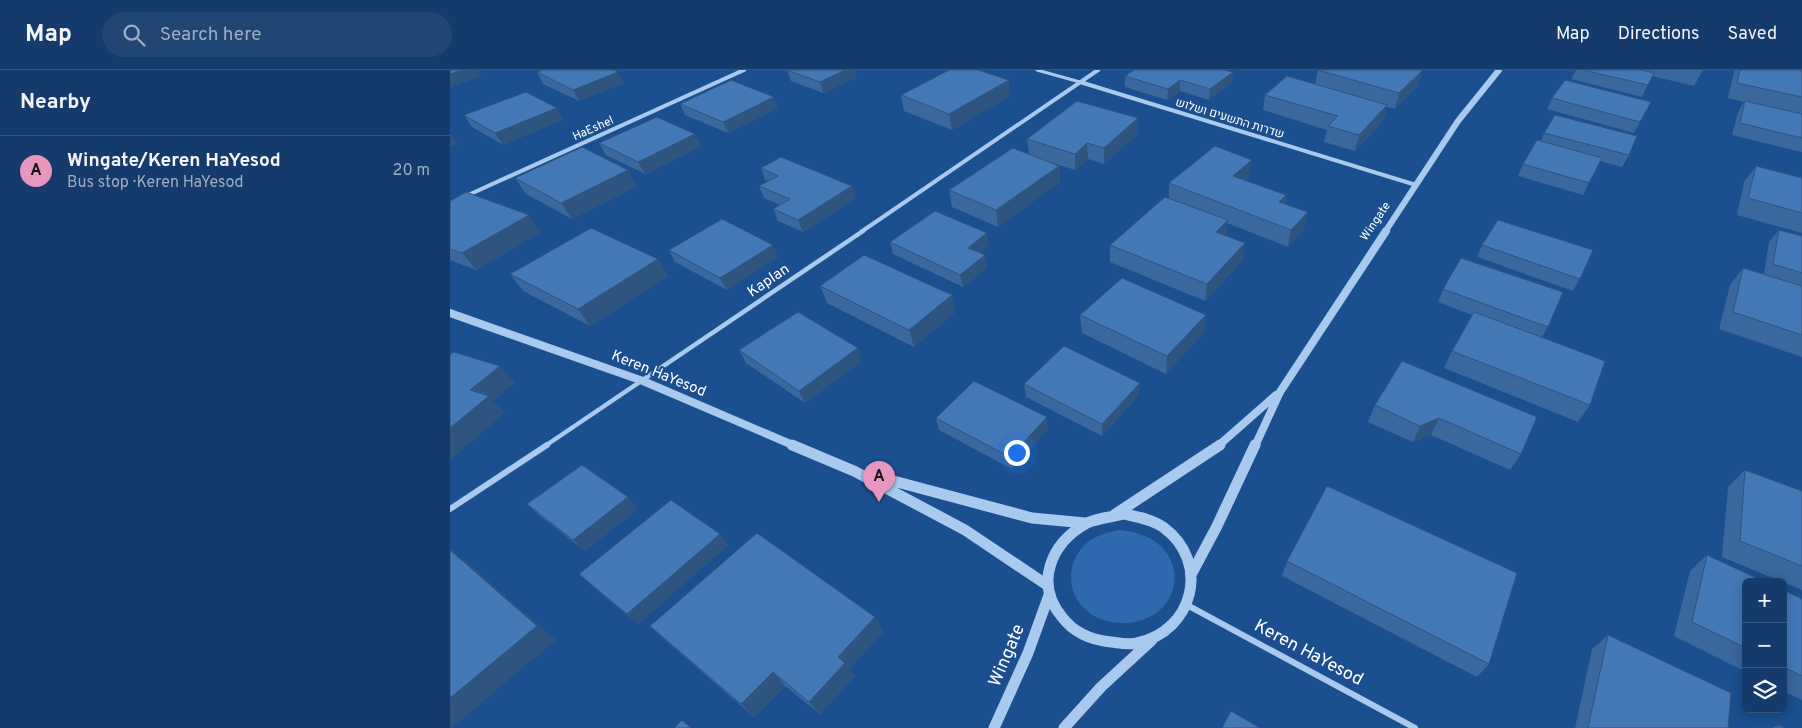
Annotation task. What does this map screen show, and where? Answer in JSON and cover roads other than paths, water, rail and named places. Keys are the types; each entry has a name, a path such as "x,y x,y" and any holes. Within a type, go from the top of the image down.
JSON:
{"street":[{"name":"HaEshel","path":"459,200 744,70"},
{"name":"שדרות התשעים ושלוש","path":"1037,70 1416,185"},
{"name":"Kaplan","path":"450,509 643,381 1098,70"},
{"name":"Wingate","path":"1192,573 1218,526 1248,457 1280,392 1458,121 1498,70"},
{"name":"Keren HaYesod","path":"450,313 643,381 854,471 965,530 1048,590"},
{"name":"Wingate","path":"1113,515 1224,442 1280,392"},
{"name":"Keren HaYesod","path":"854,471 1032,518 1085,523"},
{"path":"1064,728 1101,687 1175,622 1187,605 1192,589 1192,573 1187,555 1176,538 1162,526 1143,518 1124,514 1103,516 1085,523 1068,534 1056,549 1049,566 1048,590 1057,613 1072,629 1090,640 1113,645 1136,644 1157,636"},
{"name":"Wingate","path":"994,728 1028,653 1048,590"},
{"name":"Keren HaYesod","path":"1187,605 1415,728"}],"place":[{"name":"Wingate/Keren HaYesod","path":"879,502"}]}
